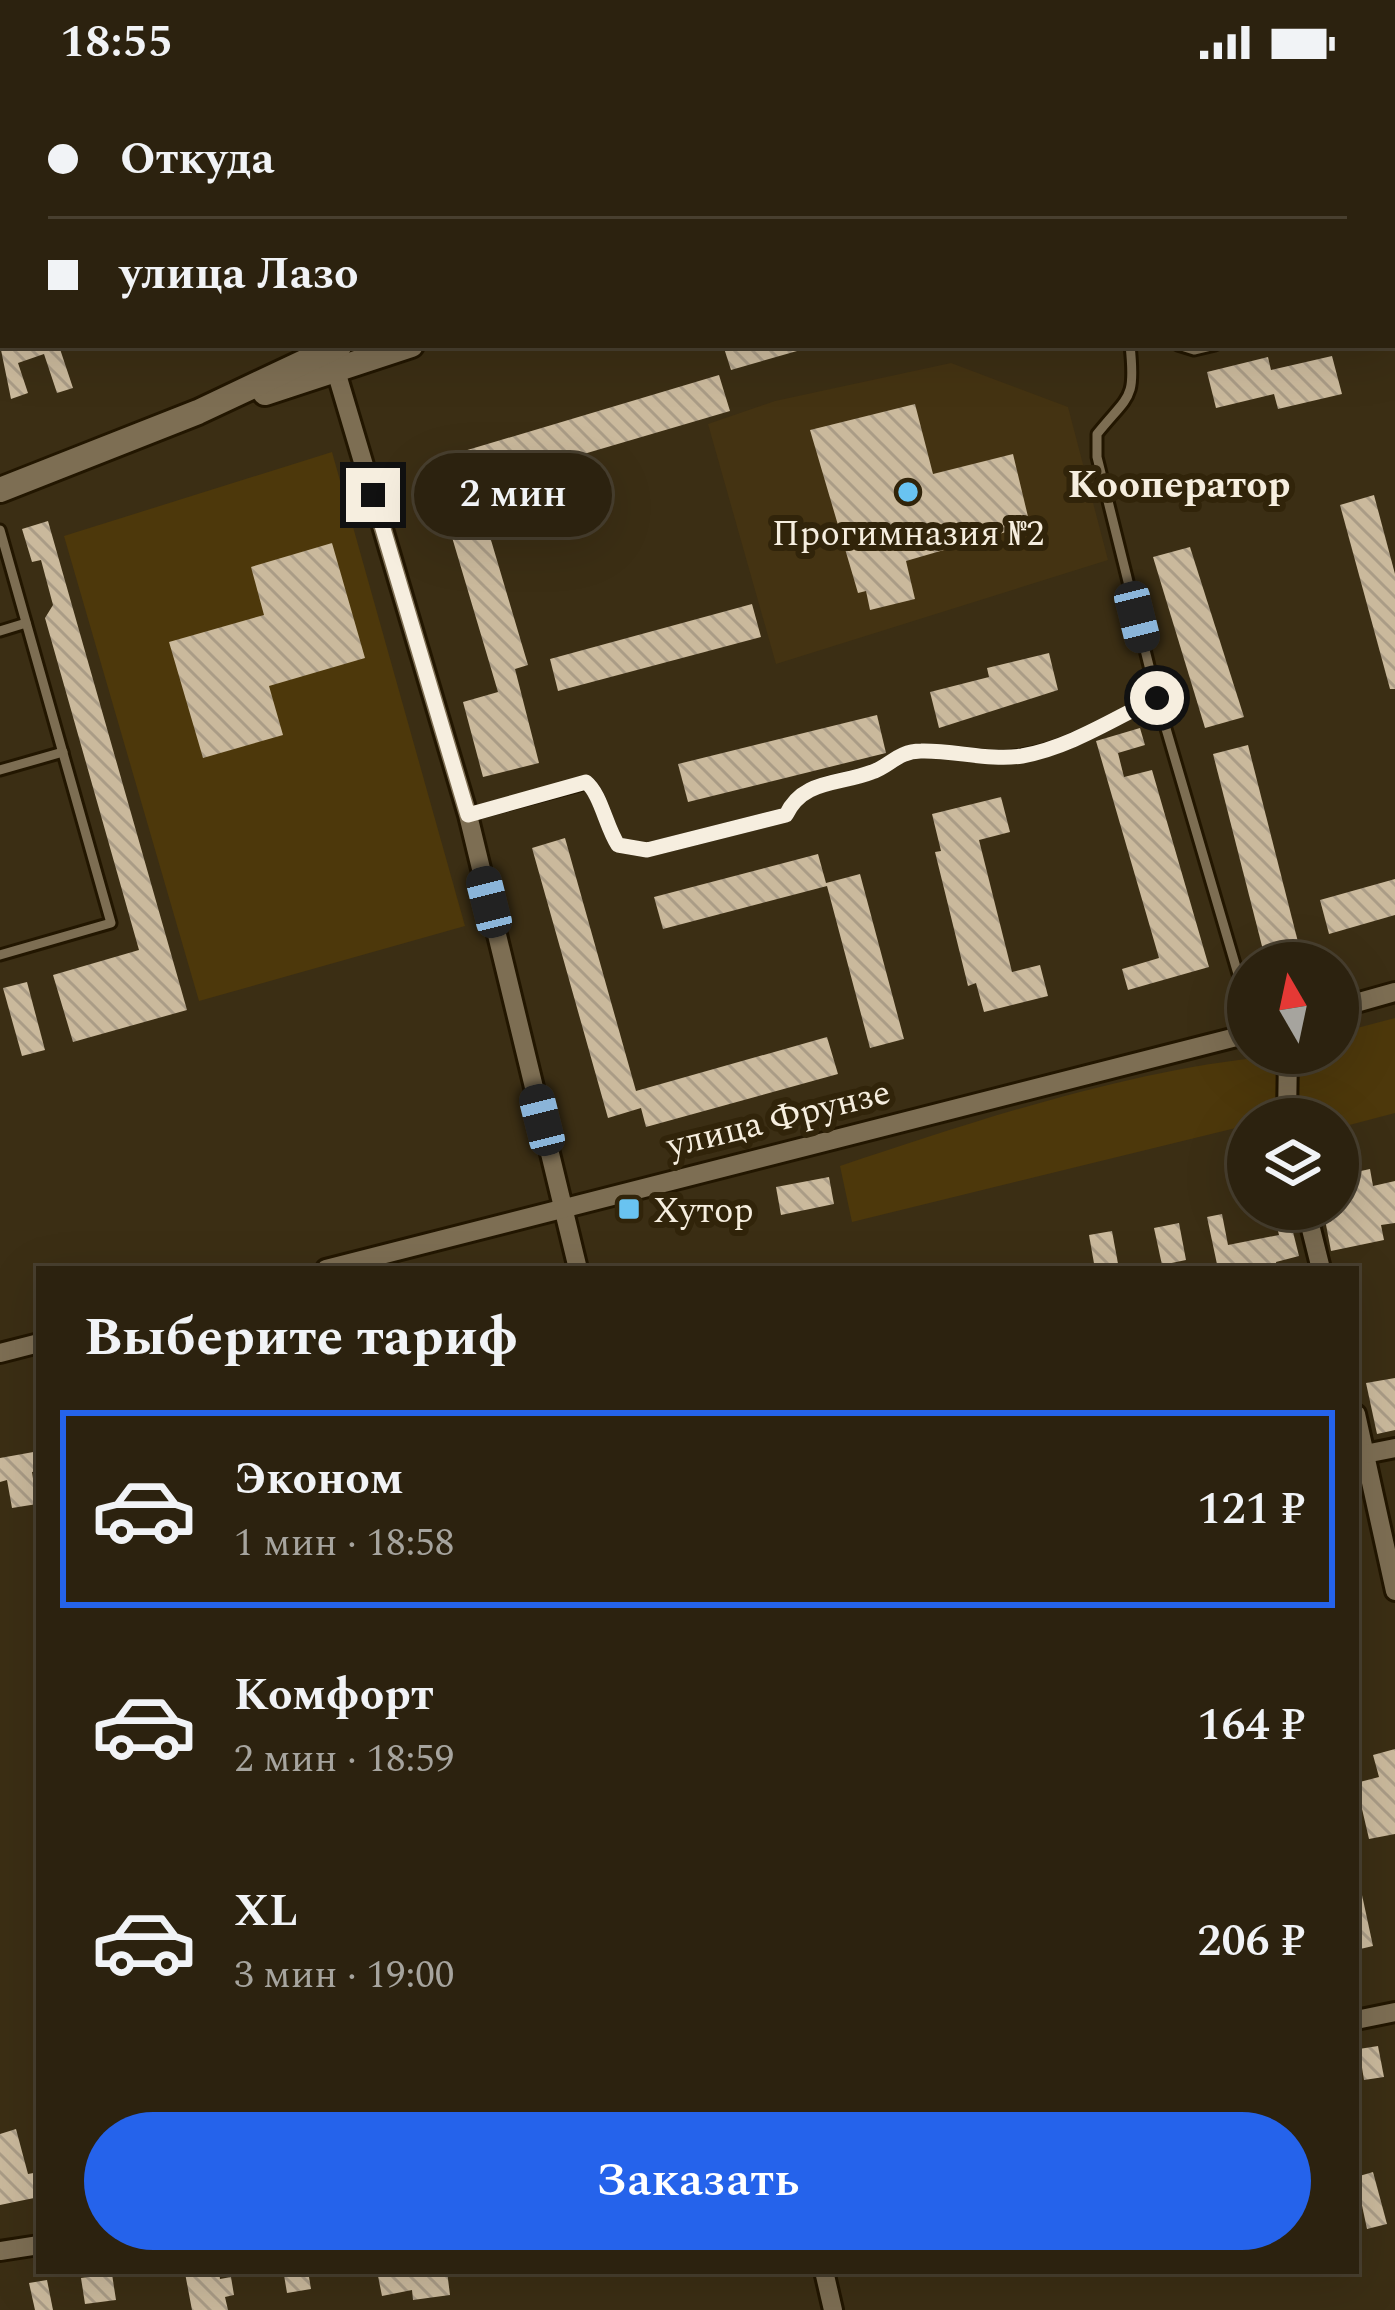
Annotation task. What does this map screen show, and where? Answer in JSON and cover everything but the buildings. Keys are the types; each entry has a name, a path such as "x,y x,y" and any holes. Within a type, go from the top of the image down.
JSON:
{"street":[{"path":"0,490 333,353 382,348"},
{"path":"333,353 468,815 577,1266"},
{"path":"1359,1002 1395,992"},
{"name":"улица Фрунзе","path":"337,1266 1227,1039"},
{"path":"1311,1230 1320,1266"},
{"path":"0,1354 36,1344"},
{"path":"1359,1427 1395,1591"},
{"path":"1365,1454 1395,1448"},
{"path":"1359,2019 1395,2012"},
{"path":"0,2251 36,2245"},
{"path":"825,2274 833,2310"}],"lane":[{"path":"1130,348 1126,406 1097,434 1097,457 1157,698 1229,942"},
{"path":"0,530 111,923 0,955"},
{"path":"0,631 26,623"},
{"path":"468,815 586,782 594,788 606,827 618,845 647,850 786,815 794,799 816,785 876,771 895,756 916,751 1018,757 1073,741 1157,698"},
{"path":"0,770 63,752"}],"shaded area":[{"name":"Прогимназия №2","path":"951,363 1068,407 1108,560 776,664 708,424 775,401"},
{"path":"332,452 465,926 199,1001 64,536"},
{"path":"1395,1018 1395,1113 1359,1122 1359,1098 1227,1098 1227,1130 852,1222 840,1166 1086,1090 1214,1063 1227,1062 1227,1074 1359,1074 1359,1027"}],"place":[{"name":"Прогимназия №2","path":"908,492"},
{"name":"Хутор","path":"629,1209"}],"district":[{"name":"Кооператор","path":"1179,483"}],"route":[{"path":"373,495 468,815 586,782 594,788 606,827 618,845 647,850 786,815 794,799 816,785 876,771 895,756 916,751 1018,757 1073,741 1157,698"}]}
